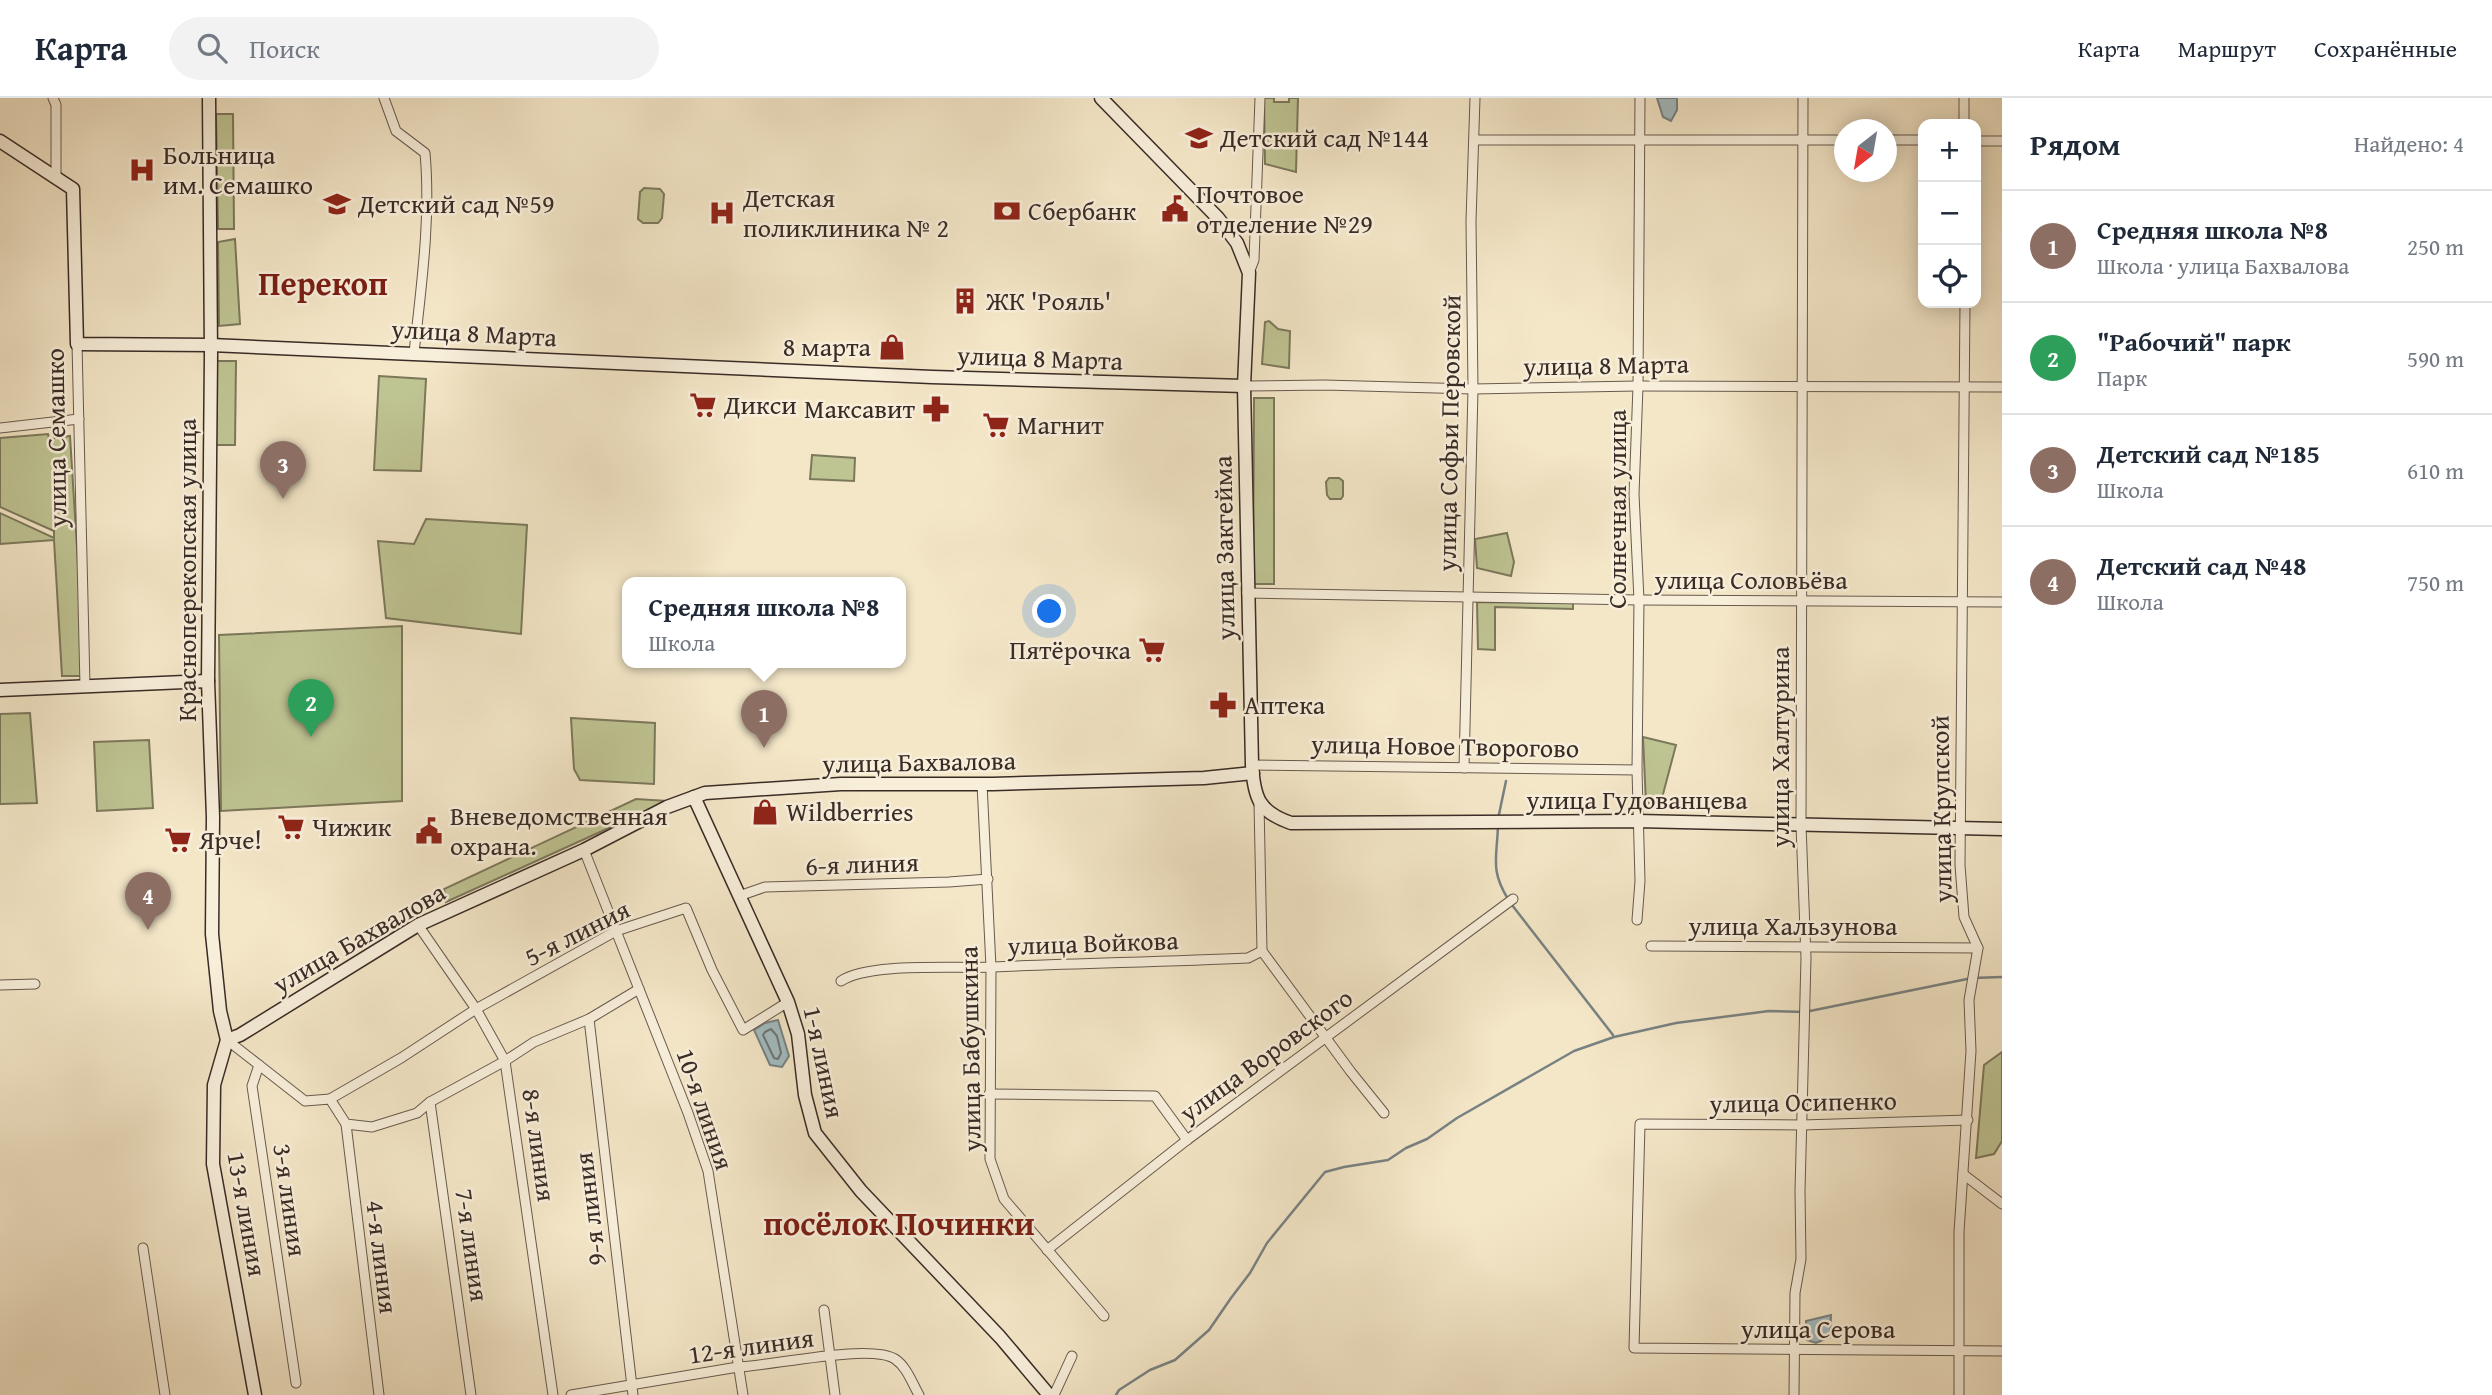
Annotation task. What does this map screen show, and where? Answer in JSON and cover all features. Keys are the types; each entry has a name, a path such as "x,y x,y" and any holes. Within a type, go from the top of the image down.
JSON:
{"street":[{"path":"53,98 56,105 56,178"},
{"name":"Красноперекопская улица","path":"209,98 211,345 208,681 213,817 212,934 220,1011 227,1040"},
{"path":"384,98 396,131 425,153 427,173 423,256 414,354"},
{"name":"улица Закгейма","path":"1101,98 1218,218 1237,243 1249,273"},
{"name":"улица Закгейма","path":"1259,803 1252,769 1244,386 1249,273 1254,260 1261,98"},
{"name":"улица Софьи Перовской","path":"1464,768 1473,389 1471,221 1475,98"},
{"name":"Солнечная улица","path":"1637,920 1640,881 1637,821 1639,600 1634,494 1638,386 1640,98"},
{"name":"улица Халтурина","path":"1794,1395 1795,1293 1801,1259 1805,947 1801,825 1803,98"},
{"path":"1964,98 1964,119"},
{"path":"1474,140 1834,140"},
{"path":"1897,140 1918,141"},
{"path":"0,141 56,178"},
{"path":"1981,141 2002,141"},
{"name":"улица Семашко","path":"56,178 73,189 85,686"},
{"name":"улица Крупской","path":"1965,308 1960,828 1964,917 1978,948"},
{"name":"улица 8 Марта","path":"77,344 211,345 932,377 1244,386 1473,389 1638,386 2002,387"},
{"path":"0,428 79,419"},
{"name":"улица Соловьёва","path":"1247,593 1801,602 2002,602"},
{"path":"0,690 208,681"},
{"name":"улица Новое Творогово","path":"1252,769 1637,770"},
{"name":"улица Бахвалова","path":"227,1040 240,1035 418,925 584,850 667,807 705,793 841,784 982,784 1204,778 1252,769"},
{"name":"улица Бабушкина","path":"982,784 991,967 990,1158 1004,1199 1104,1316"},
{"name":"1-я линия","path":"694,797 788,1002 798,1034 805,1095 815,1133 861,1191 1051,1395"},
{"path":"1259,803 1262,951 1384,1114"},
{"name":"улица Гудованцева","path":"1259,803 1272,817 1291,823 1637,821 2002,829"},
{"name":"10-я линия","path":"584,850 688,1113 708,1171 743,1395"},
{"name":"6-я линия","path":"739,896 765,887 988,879"},
{"name":"улица Воровского","path":"1047,1250 1188,1140 1513,899"},
{"name":"5-я линия","path":"330,1099 401,1058 476,1009 617,930 686,908 712,970 743,1030 788,1002"},
{"name":"8-я линия","path":"418,925 476,1009 505,1061 553,1395"},
{"name":"улица Хальзунова","path":"1651,946 1978,948"},
{"path":"1959,1395 1959,1232 1972,1051 1969,1000 1978,948"},
{"name":"улица Войкова","path":"841,981 850,975 876,971 1248,958 1262,951"},
{"path":"0,985 35,984"},
{"path":"227,1040 304,1101 330,1099 346,1124 372,1127 417,1113 430,1102 534,1042 589,1019 639,989"},
{"name":"9-я линия","path":"589,1019 632,1390"},
{"name":"13-я линия","path":"227,1040 214,1085 213,1164 255,1395"},
{"name":"3-я линия","path":"259,1065 252,1086 296,1383"},
{"path":"989,1094 1155,1096 1188,1140"},
{"name":"7-я линия","path":"430,1102 471,1395"},
{"name":"улица Осипенко","path":"1634,1348 1640,1124 1802,1125 1968,1120"},
{"name":"4-я линия","path":"346,1124 379,1395"},
{"path":"1963,1174 2002,1204"},
{"path":"143,1248 165,1395"},
{"path":"824,1310 835,1395"},
{"name":"улица Серова","path":"1634,1348 2002,1351"},
{"name":"12-я линия","path":"571,1395 632,1390 738,1367 829,1356 880,1354 893,1358 905,1369 919,1395"},
{"path":"1051,1395 1072,1356"}],"green space":[{"path":"1264,98 1274,98 1274,102 1289,102 1289,98 1298,98 1296,172 1265,164"},
{"path":"216,114 233,114 234,229 218,229"},
{"path":"644,188 660,189 664,194 662,218 658,223 643,223 638,219 640,192"},
{"path":"235,239 240,324 219,326 218,242"},
{"path":"1269,321 1278,329 1290,331 1289,368 1262,364 1265,322"},
{"path":"217,361 236,361 235,445 216,445"},
{"path":"379,376 426,379 421,471 374,470"},
{"path":"1254,398 1274,398 1274,584 1253,584"},
{"path":"48,434 49,439 70,436 85,676 62,676 54,540 0,544 0,513 54,538 54,531 0,507 0,438"},
{"path":"812,455 855,458 854,481 810,479"},
{"path":"1329,478 1343,481 1341,499 1330,499 1327,495 1326,482"},
{"path":"426,519 527,525 521,634 386,618 378,541 414,544"},
{"path":"1507,533 1514,562 1511,576 1477,568 1475,539"},
{"path":"1477,602 1573,603 1573,609 1495,607 1495,650 1478,649"},
{"path":"402,626 402,801 221,811 219,635"},
{"path":"30,713 37,803 0,804 0,714"},
{"path":"571,718 655,723 654,784 580,780 574,769"},
{"path":"1643,737 1676,745 1662,798 1646,804"},
{"path":"149,740 153,808 97,811 94,742"},
{"path":"636,799 668,801 446,902 444,889"},
{"path":"2002,1052 2002,1141 1994,1154 1976,1158 1984,1065"}],"water":[{"path":"1657,98 1677,98 1677,110 1671,121 1663,117"},
{"path":"778,1020 789,1056 782,1067 770,1065 754,1030 765,1023"},
{"path":"1831,1315 1830,1337 1816,1343 1807,1340 1806,1321"}],"waterway":[{"path":"1498,819 1506,781"},
{"path":"1498,825 1497,872 1508,899"},
{"path":"1512,905 1613,1035"},
{"path":"1116,1395 1119,1390 1150,1370 1175,1360 1209,1330 1250,1273 1267,1243 1325,1172 1388,1160 1574,1051 1614,1037 1676,1023 1769,1011 1805,1012 1972,978 2002,977"}],"place":[{"name":"Детский сад №144","path":"1199,138"},
{"name":"Больница им. Семашко","path":"142,170"},
{"name":"Детский сад №59","path":"337,204"},
{"name":"Почтовое отделение №29","path":"1175,209"},
{"name":"Сбербанк","path":"1007,211"},
{"name":"Детская поликлиника № 2","path":"722,213"},
{"name":"ЖК 'Рояль'","path":"965,301"},
{"name":"8 марта","path":"892,347"},
{"name":"Дикси","path":"703,405"},
{"name":"Максавит","path":"936,409"},
{"name":"Магнит","path":"996,425"},
{"name":"Детский сад №185","path":"283,499"},
{"name":"Пятёрочка","path":"1152,650"},
{"name":"Аптека","path":"1223,705"},
{"name":"\"Рабочий\" парк","path":"311,737"},
{"name":"Средняя школа №8","path":"764,748"},
{"name":"Wildberries","path":"765,812"},
{"name":"Чижик","path":"291,827"},
{"name":"Вневедомственная охрана.","path":"429,831"},
{"name":"Ярче!","path":"178,840"},
{"name":"Детский сад №48","path":"148,930"}],"district":[{"name":"Перекоп","path":"323,283"},
{"name":"посёлок Починки","path":"899,1223"}]}
